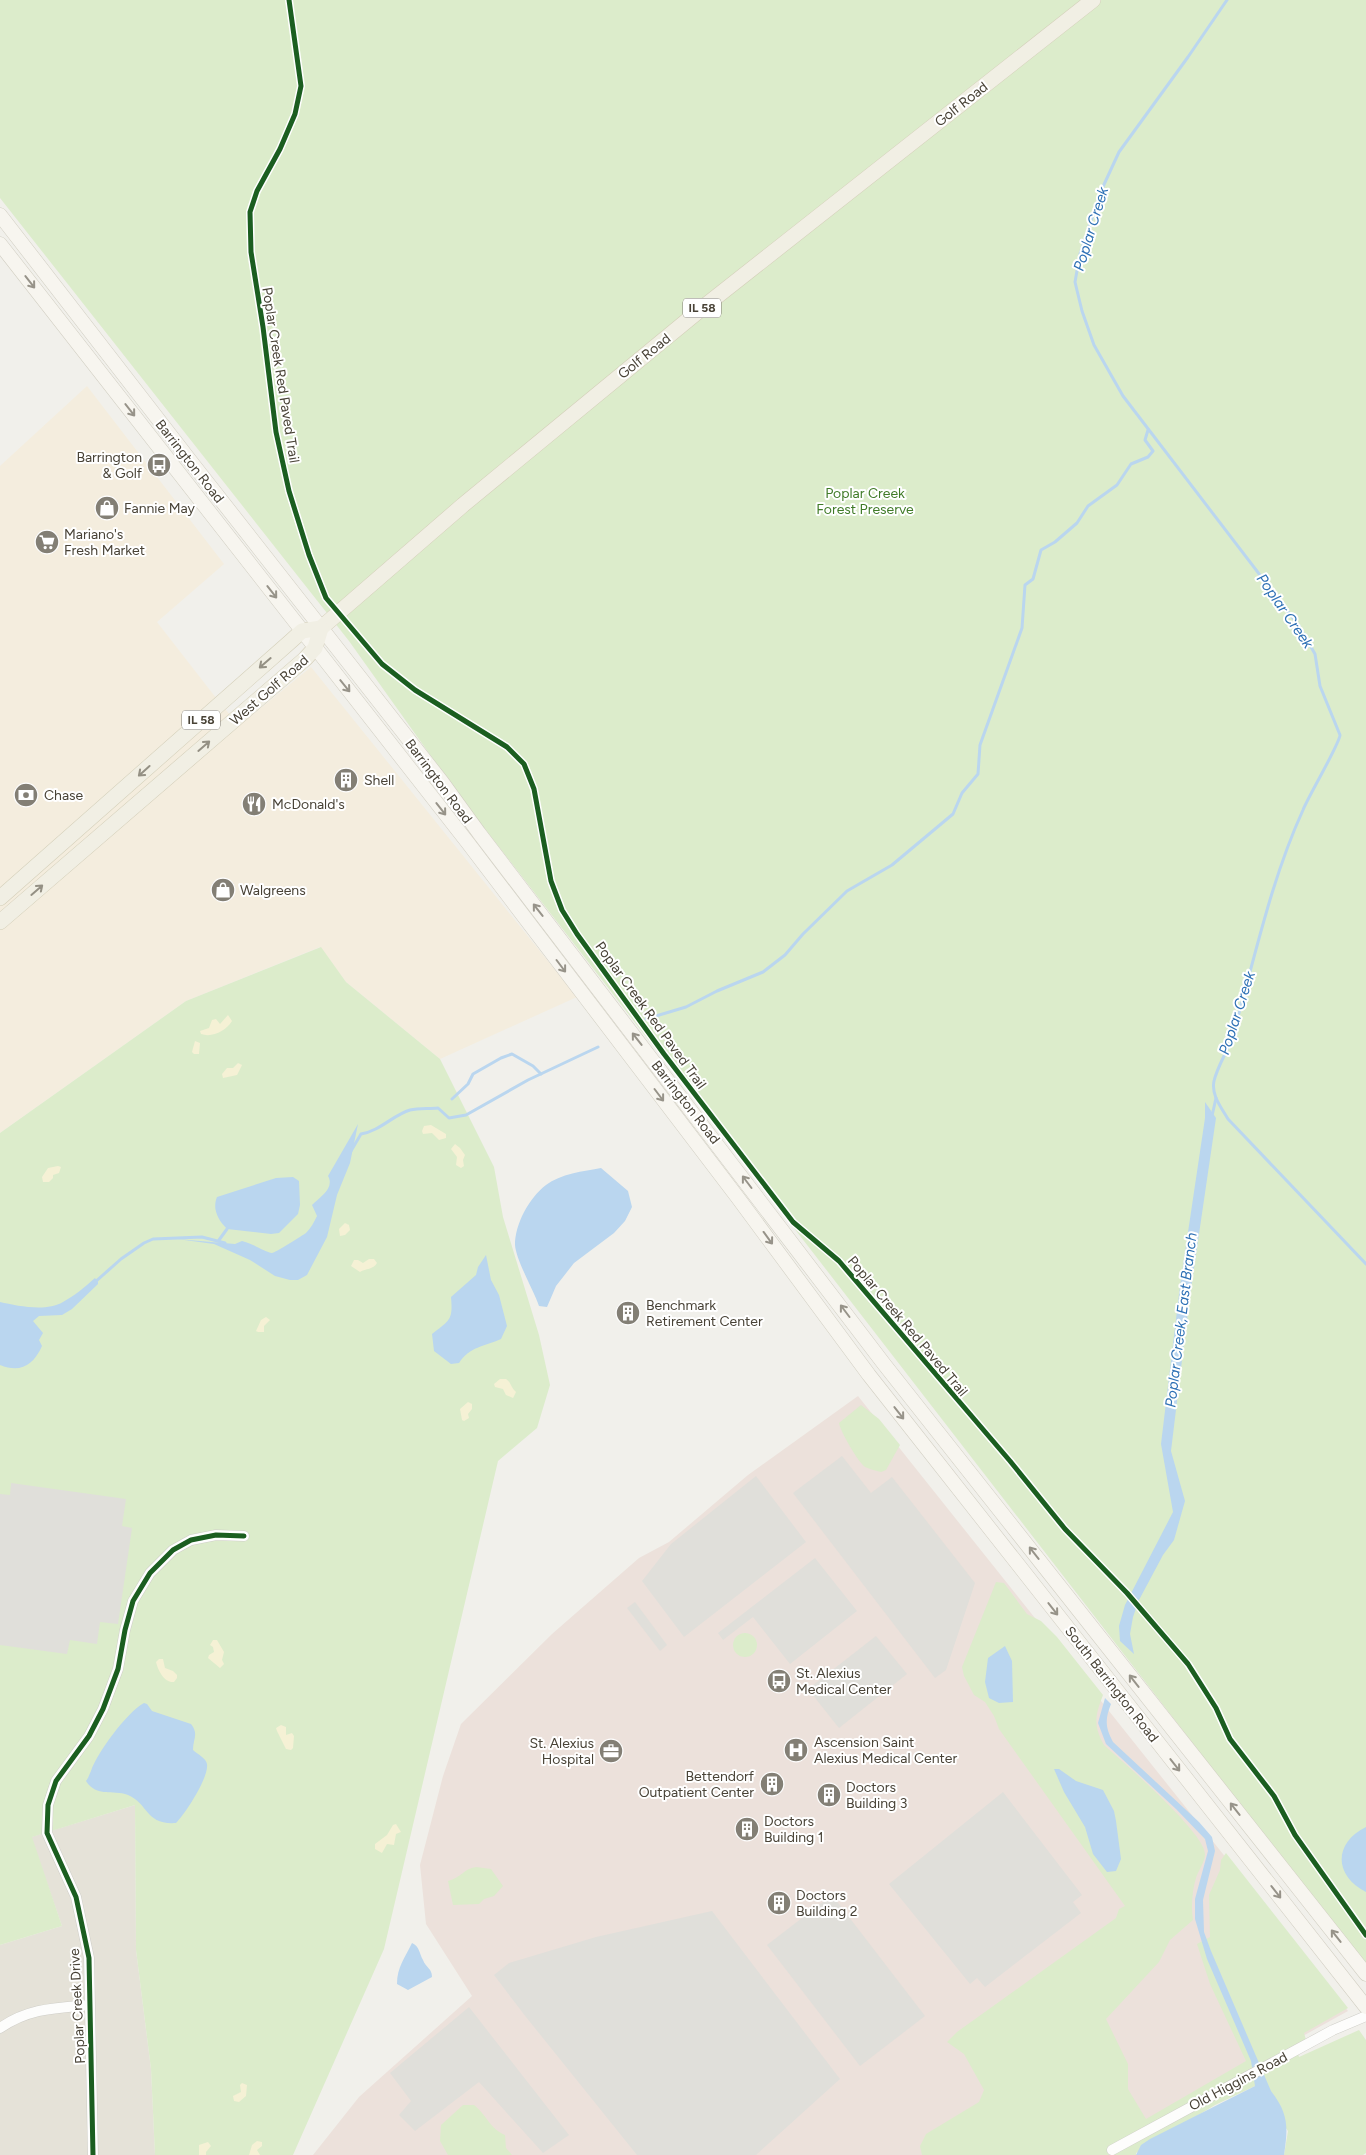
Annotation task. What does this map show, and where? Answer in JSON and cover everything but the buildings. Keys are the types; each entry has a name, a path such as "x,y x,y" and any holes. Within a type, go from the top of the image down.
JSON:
{"main road":[{"name":"Golf Road","path":"321,628 463,505 706,305 1092,0"},
{"name":"Barrington Road","path":"0,215 442,782 874,1350"},
{"name":"Barrington Road","path":"0,244 546,946 744,1206 859,1361"},
{"name":"West Golf Road","path":"0,898 302,631 321,628 315,648 305,659 0,922"},
{"name":"South Barrington Road","path":"874,1350 1366,1974"},
{"name":"South Barrington Road","path":"859,1361 1366,2007"}],"street":[{"name":"Poplar Creek Drive","path":"93,2155 87,1950 76,1897 46,1833 48,1804 56,1781 89,1736 103,1710 118,1669 133,1601 150,1574 173,1550 191,1540 216,1535 244,1536"},
{"path":"0,2028 11,2021 39,2010 90,2005"},
{"name":"Old Higgins Road","path":"1112,2150 1333,2030 1366,2016"}],"shaded area":[{"path":"87,386 224,564 157,622 213,694 239,726 311,667 577,997 440,1059 346,982 320,947 186,1001 0,1133 0,466"},
{"name":"Ascension Saint Alexius Medical Center","path":"858,1396 1348,2011 1088,2155 313,2155 359,2097 472,1996 426,1924 420,1865 443,1776 461,1724 552,1634 639,1558 669,1542 748,1475"},
{"path":"842,1456 871,1493 892,1477 975,1583 946,1670 935,1678 793,1493"},
{"path":"756,1476 806,1542 684,1637 642,1581 671,1544"},
{"path":"11,1483 126,1499 122,1526 132,1528 118,1624 100,1622 97,1644 70,1640 67,1654 0,1645 0,1494 10,1495"},
{"path":"815,1558 857,1611 790,1664 753,1617 723,1640 718,1633"},
{"path":"635,1602 667,1645 660,1651 627,1608"},
{"path":"876,1636 907,1674 839,1728 808,1689"},
{"path":"1003,1792 1082,1895 1073,1902 1081,1913 985,1987 977,1978 970,1984 889,1884"},
{"path":"135,1805 136,1950 151,2069 155,2155 0,2155 0,1945 62,1926 31,1837"},
{"path":"832,1895 925,2016 860,2066 767,1945"},
{"path":"712,1911 840,2079 756,2155 637,2155 494,1975 509,1963 596,1937"},
{"path":"469,2007 569,2135 543,2153 479,2082 415,2131 399,2115 411,2101 390,2073"}],"green space":[{"name":"Poplar Creek Forest Preserve","path":"0,0 1366,0 1366,1967 458,794 349,641 0,198"},
{"path":"321,947 346,982 440,1059 494,1167 503,1217 539,1335 550,1385 537,1428 498,1461 384,1949 293,2155 155,2155 151,2069 136,1950 135,1805 32,1837 62,1926 0,1945 0,1133 186,1001"},
{"path":"861,1405 879,1419 900,1445 886,1470 881,1472 865,1467 862,1464 840,1427 839,1423"},
{"path":"996,1582 1004,1583 1027,1614 1041,1621 1057,1637 1103,1695 1096,1720 1098,1732 1104,1745 1162,1798 1192,1830 1205,1854 1194,1888 1193,1920 1170,1940 1159,1962 1106,2019 1128,2064 1128,2089 1146,2119 1246,2061 1210,1984 1197,1944 1210,1937 1209,1895 1220,1870 1221,1860 1226,1853 1348,2008 1304,2033 1306,2040 1296,2046 1299,2057 1359,2030 1366,2040 1366,2153 1363,2155 1284,2155 1288,2131 1255,2086 1215,2105 1136,2153 1136,2155 922,2155 920,2146 926,2134 979,2102 984,2090 964,2054 947,2042 957,2032 1116,1918 1119,1909 1125,1906 999,1729 994,1716 985,1702 974,1695 964,1676 962,1667"},
{"path":"745,1633 754,1636 757,1645 754,1654 745,1657 736,1654 733,1645 736,1636"},
{"path":"476,1867 491,1869 503,1886 494,1896 484,1899 479,1904 453,1905 448,1881"},
{"path":"463,2105 474,2105 496,2129 505,2135 506,2148 512,2155 448,2155 440,2141 441,2125"}],"sand":[{"path":"228,1015 232,1021 222,1031 210,1035 201,1034 200,1031 209,1028 212,1020 216,1019 220,1024"},
{"path":"195,1041 200,1043 199,1054 192,1052"},
{"path":"238,1063 242,1065 237,1075 223,1078 222,1074 227,1068 233,1068"},
{"path":"431,1125 446,1134 446,1138 439,1140 432,1133 423,1134 424,1126"},
{"path":"455,1144 465,1155 463,1160 464,1166 461,1168 456,1165 457,1157 451,1149"},
{"path":"61,1167 59,1173 53,1175 49,1182 43,1182 42,1177 48,1168"},
{"path":"345,1223 349,1225 350,1230 345,1235 340,1236 339,1229"},
{"path":"369,1259 374,1259 377,1263 371,1268 360,1272 351,1266 354,1260 363,1263"},
{"path":"266,1317 270,1320 264,1326 264,1332 256,1331 261,1320"},
{"path":"500,1379 508,1380 516,1392 513,1398 506,1395 503,1389 495,1387 494,1384"},
{"path":"468,1402 472,1404 472,1409 468,1414 469,1418 464,1421 462,1420 460,1409"},
{"path":"213,1640 217,1640 224,1652 222,1660 224,1664 220,1668 208,1658 214,1652 213,1647 210,1645"},
{"path":"159,1659 163,1659 165,1668 177,1675 174,1682 167,1680 158,1669 156,1662"},
{"path":"281,1725 286,1727 286,1735 292,1733 294,1736 293,1748 291,1750 286,1749 277,1731 276,1728"},
{"path":"396,1824 401,1832 396,1834 394,1845 387,1844 382,1853 375,1849 375,1844 387,1835 393,1825"},
{"path":"242,2083 247,2085 246,2096 239,2102 234,2101 233,2096 241,2092 240,2085"},
{"path":"257,2141 262,2142 262,2146 257,2150 260,2155 249,2155 252,2145"},
{"path":"208,2142 211,2146 206,2155 199,2155 199,2145"}],"water":[{"path":"1205,1102 1216,1118 1187,1316 1188,1321 1171,1451 1185,1501 1174,1540 1163,1555 1139,1600 1133,1617 1130,1634 1134,1654 1120,1641 1119,1626 1125,1605 1173,1512 1161,1444 1180,1286 1205,1118"},
{"path":"358,1124 350,1163 337,1195 327,1237 307,1275 298,1280 275,1276 250,1260 214,1244 177,1239 235,1244 242,1241 272,1253 300,1237 308,1231 316,1218 317,1216 312,1205 328,1188 330,1180 328,1176"},
{"path":"601,1168 628,1191 632,1207 625,1221 614,1233 574,1263 556,1286 547,1307 539,1306 516,1251 517,1229 520,1220 534,1197 552,1181 572,1174"},
{"path":"293,1177 299,1181 300,1205 298,1214 279,1233 271,1234 227,1229 221,1222 215,1206 217,1197 276,1178"},
{"path":"486,1255 491,1280 499,1295 507,1326 501,1339 472,1350 459,1363 451,1364 434,1351 432,1334 449,1319 451,1315 451,1297 476,1275 478,1267"},
{"path":"95,1278 98,1284 72,1309 62,1315 39,1316 33,1321 43,1333 39,1340 42,1346 30,1363 20,1368 0,1365 0,1302 32,1307 49,1307 63,1302"},
{"path":"1005,1646 1012,1661 1013,1702 999,1703 989,1698 985,1682 988,1658"},
{"path":"1105,1698 1111,1704 1107,1723 1108,1732 1113,1742 1199,1822 1212,1837 1215,1851 1203,1900 1204,1932 1271,2091 1284,2114 1286,2137 1284,2155 1136,2155 1141,2145 1150,2139 1255,2086 1251,2061 1207,1959 1195,1919 1195,1899 1208,1851 1205,1839 1176,1809 1106,1744 1098,1723"},
{"path":"144,1703 152,1711 191,1724 195,1731 193,1750 207,1764 207,1770 201,1786 176,1823 158,1821 140,1803 128,1795 95,1790 86,1781 99,1754 113,1734 129,1715"},
{"path":"1054,1769 1059,1769 1076,1781 1103,1790 1114,1811 1116,1821 1121,1859 1116,1871 1107,1872 1093,1854 1085,1827 1064,1792"},
{"path":"1366,1827 1366,1892 1355,1885 1348,1877 1343,1869 1342,1860 1343,1850 1348,1842 1355,1834"},
{"path":"412,1943 418,1948 432,1977 408,1990 397,1984 397,1978"}],"waterway":[{"name":"Poplar Creek","path":"1227,0 1119,152 1101,191 1080,254 1075,282 1082,311 1094,345 1123,396 1299,626 1315,654 1320,686 1340,735 1303,810 1282,864 1264,919 1232,1037 1213,1086 1217,1101 1228,1119 1366,1264"},
{"path":"646,1019 686,1007 717,991 763,972 785,955 803,934 847,891 892,865 953,814 962,793 978,774 980,745 1022,628 1025,585 1033,579 1041,550 1055,542 1077,523 1088,506 1117,485 1131,464 1148,457 1153,451 1145,440 1148,430"},
{"path":"351,1151 361,1134 374,1130 404,1112 413,1109 438,1108 449,1118 466,1115 528,1080 598,1047"},
{"path":"452,1099 468,1084 473,1074 512,1054 533,1066 541,1074"},
{"name":"Poplar Creek, East Branch","path":"1212,1116 1216,1098"},
{"path":"219,1240 227,1229"},
{"path":"94,1283 121,1259 153,1239 202,1237 225,1243"}],"cycle path":[{"name":"Poplar Creek Red Paved Trail","path":"289,0 301,86 295,114 280,149 257,191 250,212 251,252 263,327 276,432 289,491 309,555 326,598 382,664 415,690 507,747 524,764 534,789 551,881 562,910 577,934 664,1054 793,1222 839,1261 1010,1461 1065,1529 1127,1593 1188,1664 1216,1708 1230,1739 1274,1796 1295,1835 1366,1935"},
{"path":"93,2155 89,1958 76,1897 47,1833 48,1805 56,1781 89,1736 103,1709 118,1669 125,1630 133,1601 150,1573 173,1550 191,1540 216,1535 244,1536"}],"place":[{"name":"Barrington & Golf","path":"159,465"},
{"name":"Fannie May","path":"107,508"},
{"name":"Mariano's Fresh Market","path":"47,542"},
{"name":"Shell","path":"346,780"},
{"name":"Chase","path":"26,795"},
{"name":"McDonald's","path":"254,804"},
{"name":"Walgreens","path":"223,890"},
{"name":"Benchmark Retirement Center","path":"628,1313"},
{"name":"St. Alexius Medical Center","path":"779,1681"},
{"name":"Ascension Saint Alexius Medical Center","path":"796,1750"},
{"name":"St. Alexius Hospital","path":"611,1751"},
{"name":"Bettendorf Outpatient Center","path":"772,1784"},
{"name":"Doctors Building 3","path":"829,1795"},
{"name":"Doctors Building 1","path":"747,1829"},
{"name":"Doctors Building 2","path":"779,1903"}]}
